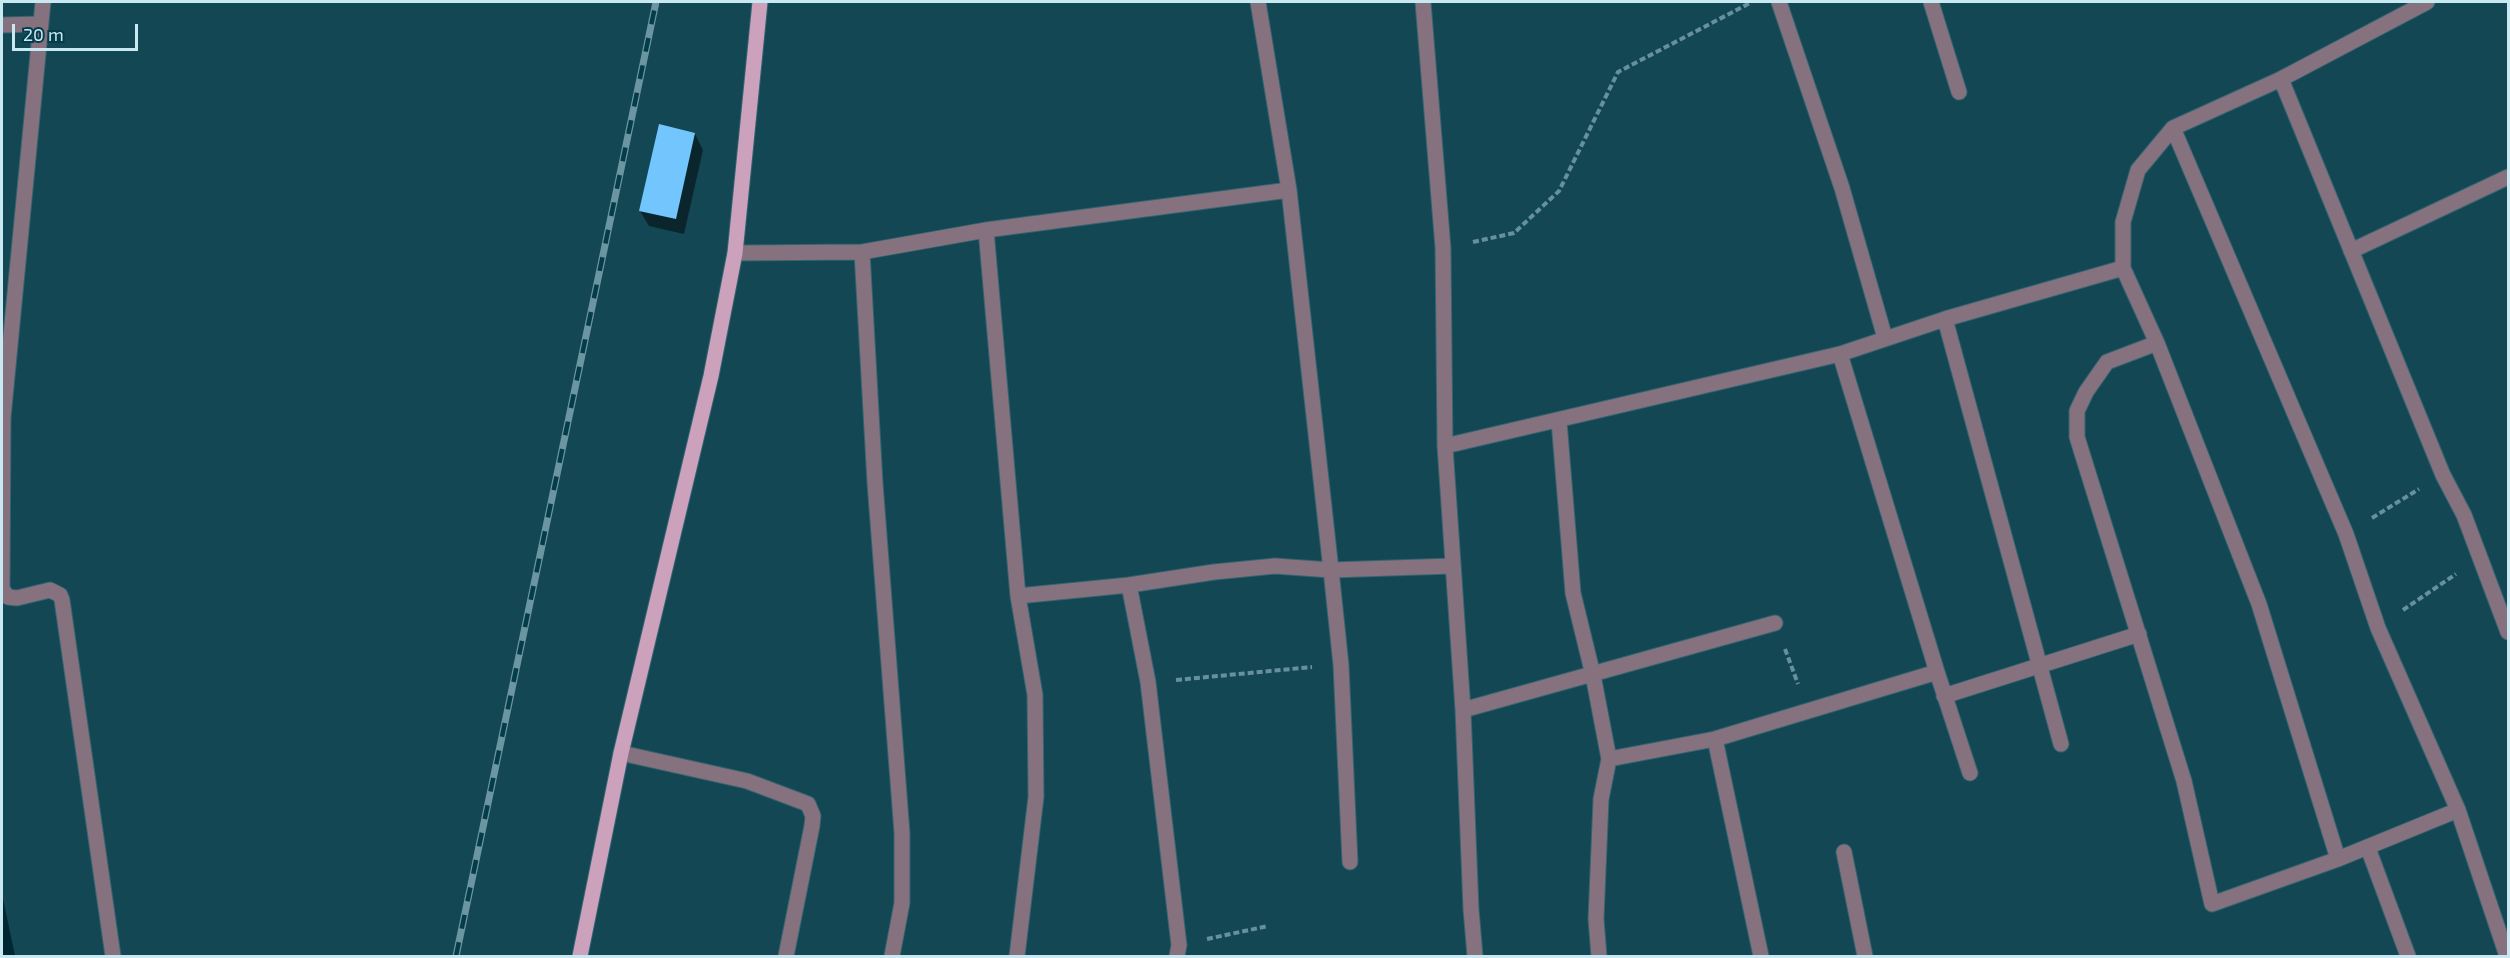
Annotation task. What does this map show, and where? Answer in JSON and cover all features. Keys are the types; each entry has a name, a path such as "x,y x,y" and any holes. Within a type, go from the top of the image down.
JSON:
{"main road":[{"path":"580,957 621,753 711,376 735,253 760,2"}],"street":[{"path":"42,2 3,418 2,589 8,597 17,598 50,590 60,595 62,600 113,957"},
{"path":"1258,2 1289,190 1331,570 1341,665 1350,862"},
{"path":"1423,2 1443,248 1445,446 1463,710 1475,957"},
{"path":"1779,2 1842,188 1885,338"},
{"path":"1931,2 1959,92"},
{"path":"2338,859 2259,604 2157,343 2123,268 2123,222 2138,170 2173,128 2281,79 2427,2"},
{"path":"2,25 40,24"},
{"path":"2281,79 2443,475 2464,515 2508,632"},
{"path":"2173,128 2346,534 2378,628 2458,810 2507,957"},
{"path":"2351,251 2508,177"},
{"path":"735,253 862,252 986,230 1289,190"},
{"path":"986,230 1018,596 1035,695 1036,797 1017,957"},
{"path":"862,252 875,483 902,833 902,903 892,957"},
{"path":"1445,446 1840,354 1945,319 2123,268"},
{"path":"1945,319 2061,744"},
{"path":"2157,343 2107,362 2086,392 2077,411 2077,437 2184,781 2212,904 2368,848 2458,810"},
{"path":"1840,354 1944,696 1970,773"},
{"path":"1559,421 1573,593 1593,675 1609,759 1601,799 1596,919 1599,957"},
{"path":"1018,596 1129,585 1214,572 1275,566 1331,570 1452,566"},
{"path":"1129,585 1148,682 1178,951"},
{"path":"1463,710 1775,623"},
{"path":"1944,696 2139,634"},
{"path":"1609,759 1715,739 1937,672"},
{"path":"1715,739 1761,957"},
{"path":"621,753 747,781 808,804 813,816 812,826 786,957"},
{"path":"2368,848 2408,957"},
{"path":"1844,852 1864,957"}],"path":[{"path":"1443,248 1514,233 1559,191 1618,72 1752,2"},
{"path":"2346,534 2443,475"},
{"path":"2378,628 2480,558"},
{"path":"1775,623 1808,711"},
{"path":"1148,682 1341,665"},
{"path":"1178,951 1268,926"}],"water":[{"path":"2,894 15,956 2,956"}],"building":[{"path":"659,124 695,133 676,219 639,211"}],"railway":[{"path":"456,956 656,2"}]}
